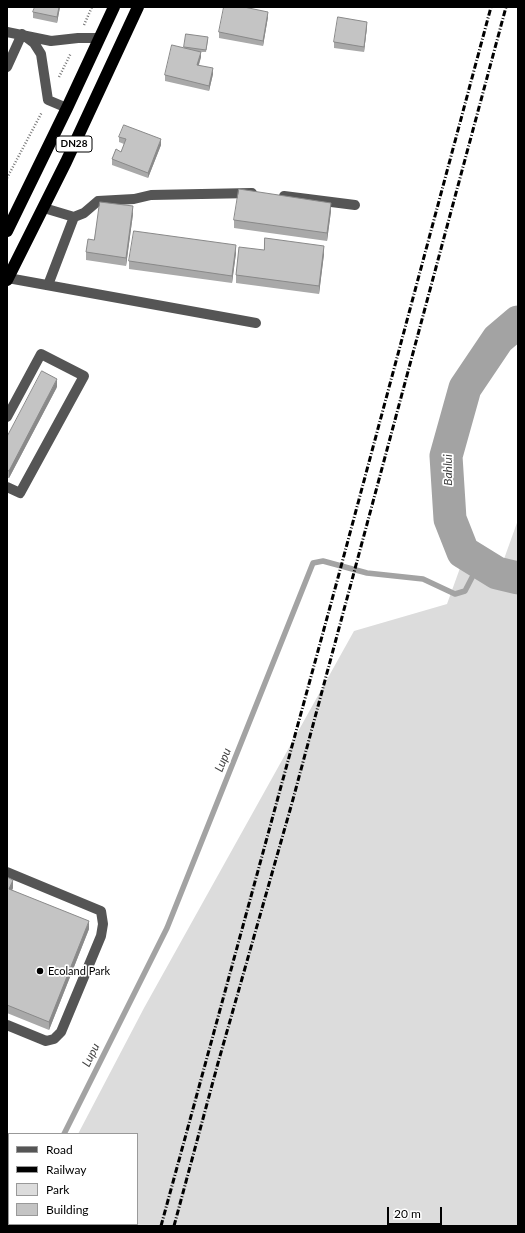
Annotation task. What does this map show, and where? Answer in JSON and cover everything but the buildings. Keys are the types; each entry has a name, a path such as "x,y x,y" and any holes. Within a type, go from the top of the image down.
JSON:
{"highway":[{"name":"DN28","path":"7,231 114,7"},
{"name":"DN28","path":"7,279 44,208 138,7"}],"street":[{"path":"7,32 51,41 78,38 100,38"},
{"path":"7,67 22,34"},
{"path":"22,34 34,43 41,54 48,100 67,108"},
{"path":"44,208 74,217 84,213 98,201 134,199 151,195 250,192 355,204"},
{"path":"48,285 74,217"},
{"path":"7,279 48,285 256,323"},
{"path":"7,417 42,354 84,376 20,494 7,487"},
{"path":"7,872 101,911 103,924 101,936 60,1032 54,1039 46,1041 7,1025"}],"green space":[{"path":"518,520 518,1226 29,1226 138,1225 138,1133 79,1133 144,1008 354,631 447,604 468,546 504,559"}],"waterway":[{"name":"Bahlui","path":"518,322 498,339 465,388 446,456 450,519 463,552 497,573 518,578"},
{"name":"Lupu","path":"64,1133 167,928 313,563 323,561 367,573 423,579 455,594 465,591 480,562"}],"railway":[{"path":"161,1226 339,574 491,7"},
{"path":"174,1226 218,1063 292,803 506,7"}],"place":[{"name":"Ecoland Park","path":"40,971"}]}
